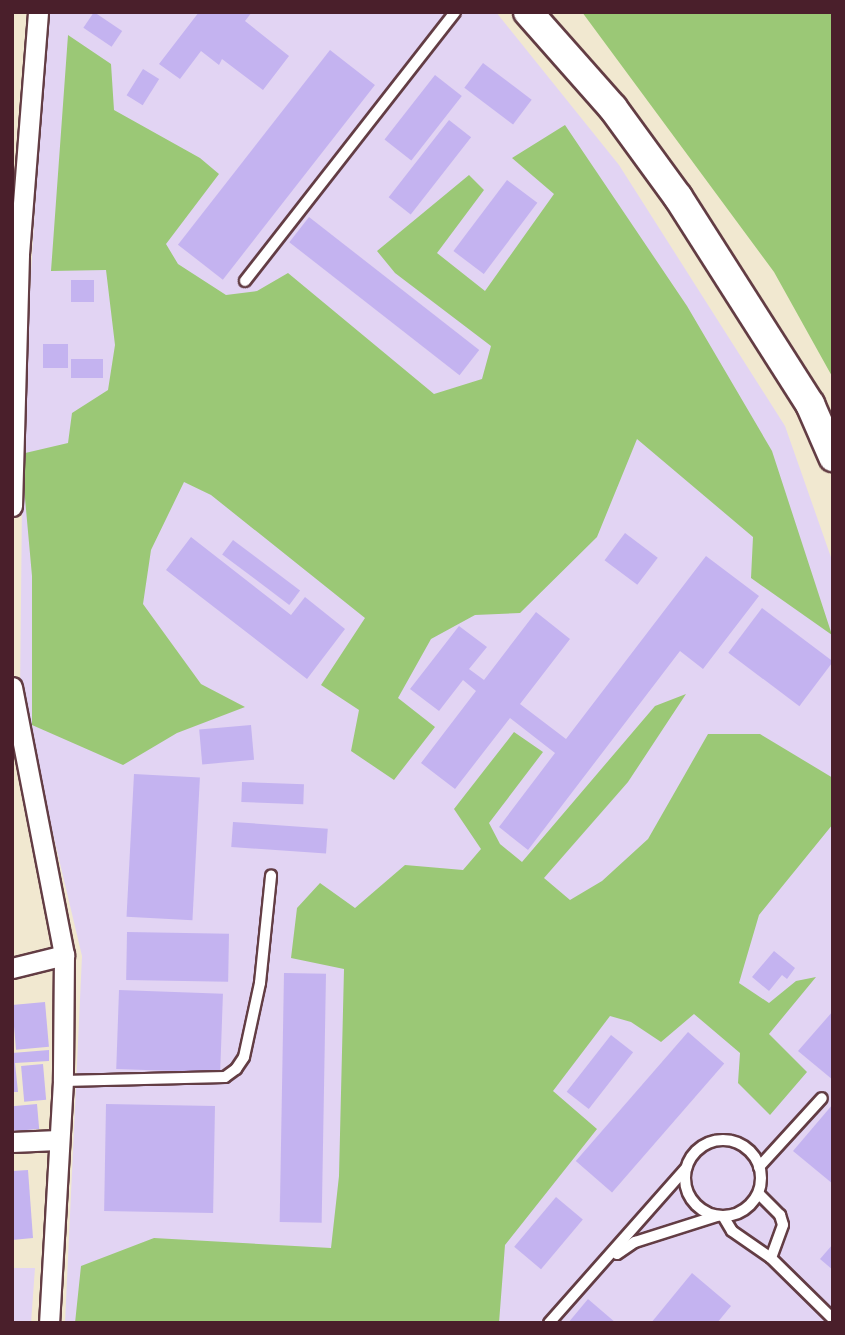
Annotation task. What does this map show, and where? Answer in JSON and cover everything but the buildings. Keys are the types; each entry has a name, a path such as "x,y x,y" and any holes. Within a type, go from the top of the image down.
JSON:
{"street":[{"path":"12,506 19,254 38,12"},
{"path":"528,12 613,108 678,197 803,392 833,457"},
{"path":"12,687 64,955 63,1081 49,1323"},
{"path":"12,968 64,955"},
{"path":"12,1142 58,1140"}],"lane":[{"path":"245,281 455,12"},
{"path":"63,1081 225,1077 236,1069 244,1057 260,983 271,876"},
{"path":"759,1167 822,1098"},
{"path":"549,1323 611,1258 698,1151 716,1141 743,1146 759,1167 759,1194 748,1207 635,1242 611,1258"},
{"path":"687,1167 691,1199 720,1216 732,1231 771,1258 833,1319"},
{"path":"759,1194 780,1215 783,1224 771,1258"}],"shaded area":[{"path":"51,12 496,12 619,165 785,426 833,563 833,1323 65,1323 82,956 20,695 23,408 46,22"},
{"path":"12,1268 35,1268 31,1323 12,1323"}],"green space":[{"path":"582,12 833,12 833,378 774,272"},
{"path":"68,35 111,64 114,110 200,158 219,174 166,244 178,264 226,295 257,291 288,273 434,394 482,379 491,346 395,273 377,251 469,175 484,190 437,253 485,291 554,194 512,158 565,125 687,306 772,451 832,635 751,578 753,537 637,439 597,537 520,613 475,615 431,639 398,698 435,727 394,780 351,751 359,710 321,685 365,618 211,495 184,482 151,550 143,604 201,684 245,707 177,733 123,765 32,725 32,576 21,454 68,443 72,413 108,390 115,345 106,270 51,271"},
{"path":"686,694 628,782 544,878 570,900 602,881 648,839 708,734 760,734 833,778 833,824 759,915 739,983 769,1003 796,981 816,977 769,1034 807,1072 770,1115 738,1083 740,1053 694,1014 661,1042 631,1022 610,1016 553,1091 597,1129 505,1245 499,1323 75,1323 81,1266 154,1238 331,1248 339,1176 344,969 291,958 297,908 320,883 355,908 405,865 463,870 481,849 454,809 514,732 543,752 489,823 500,844 522,862 655,706"}]}
